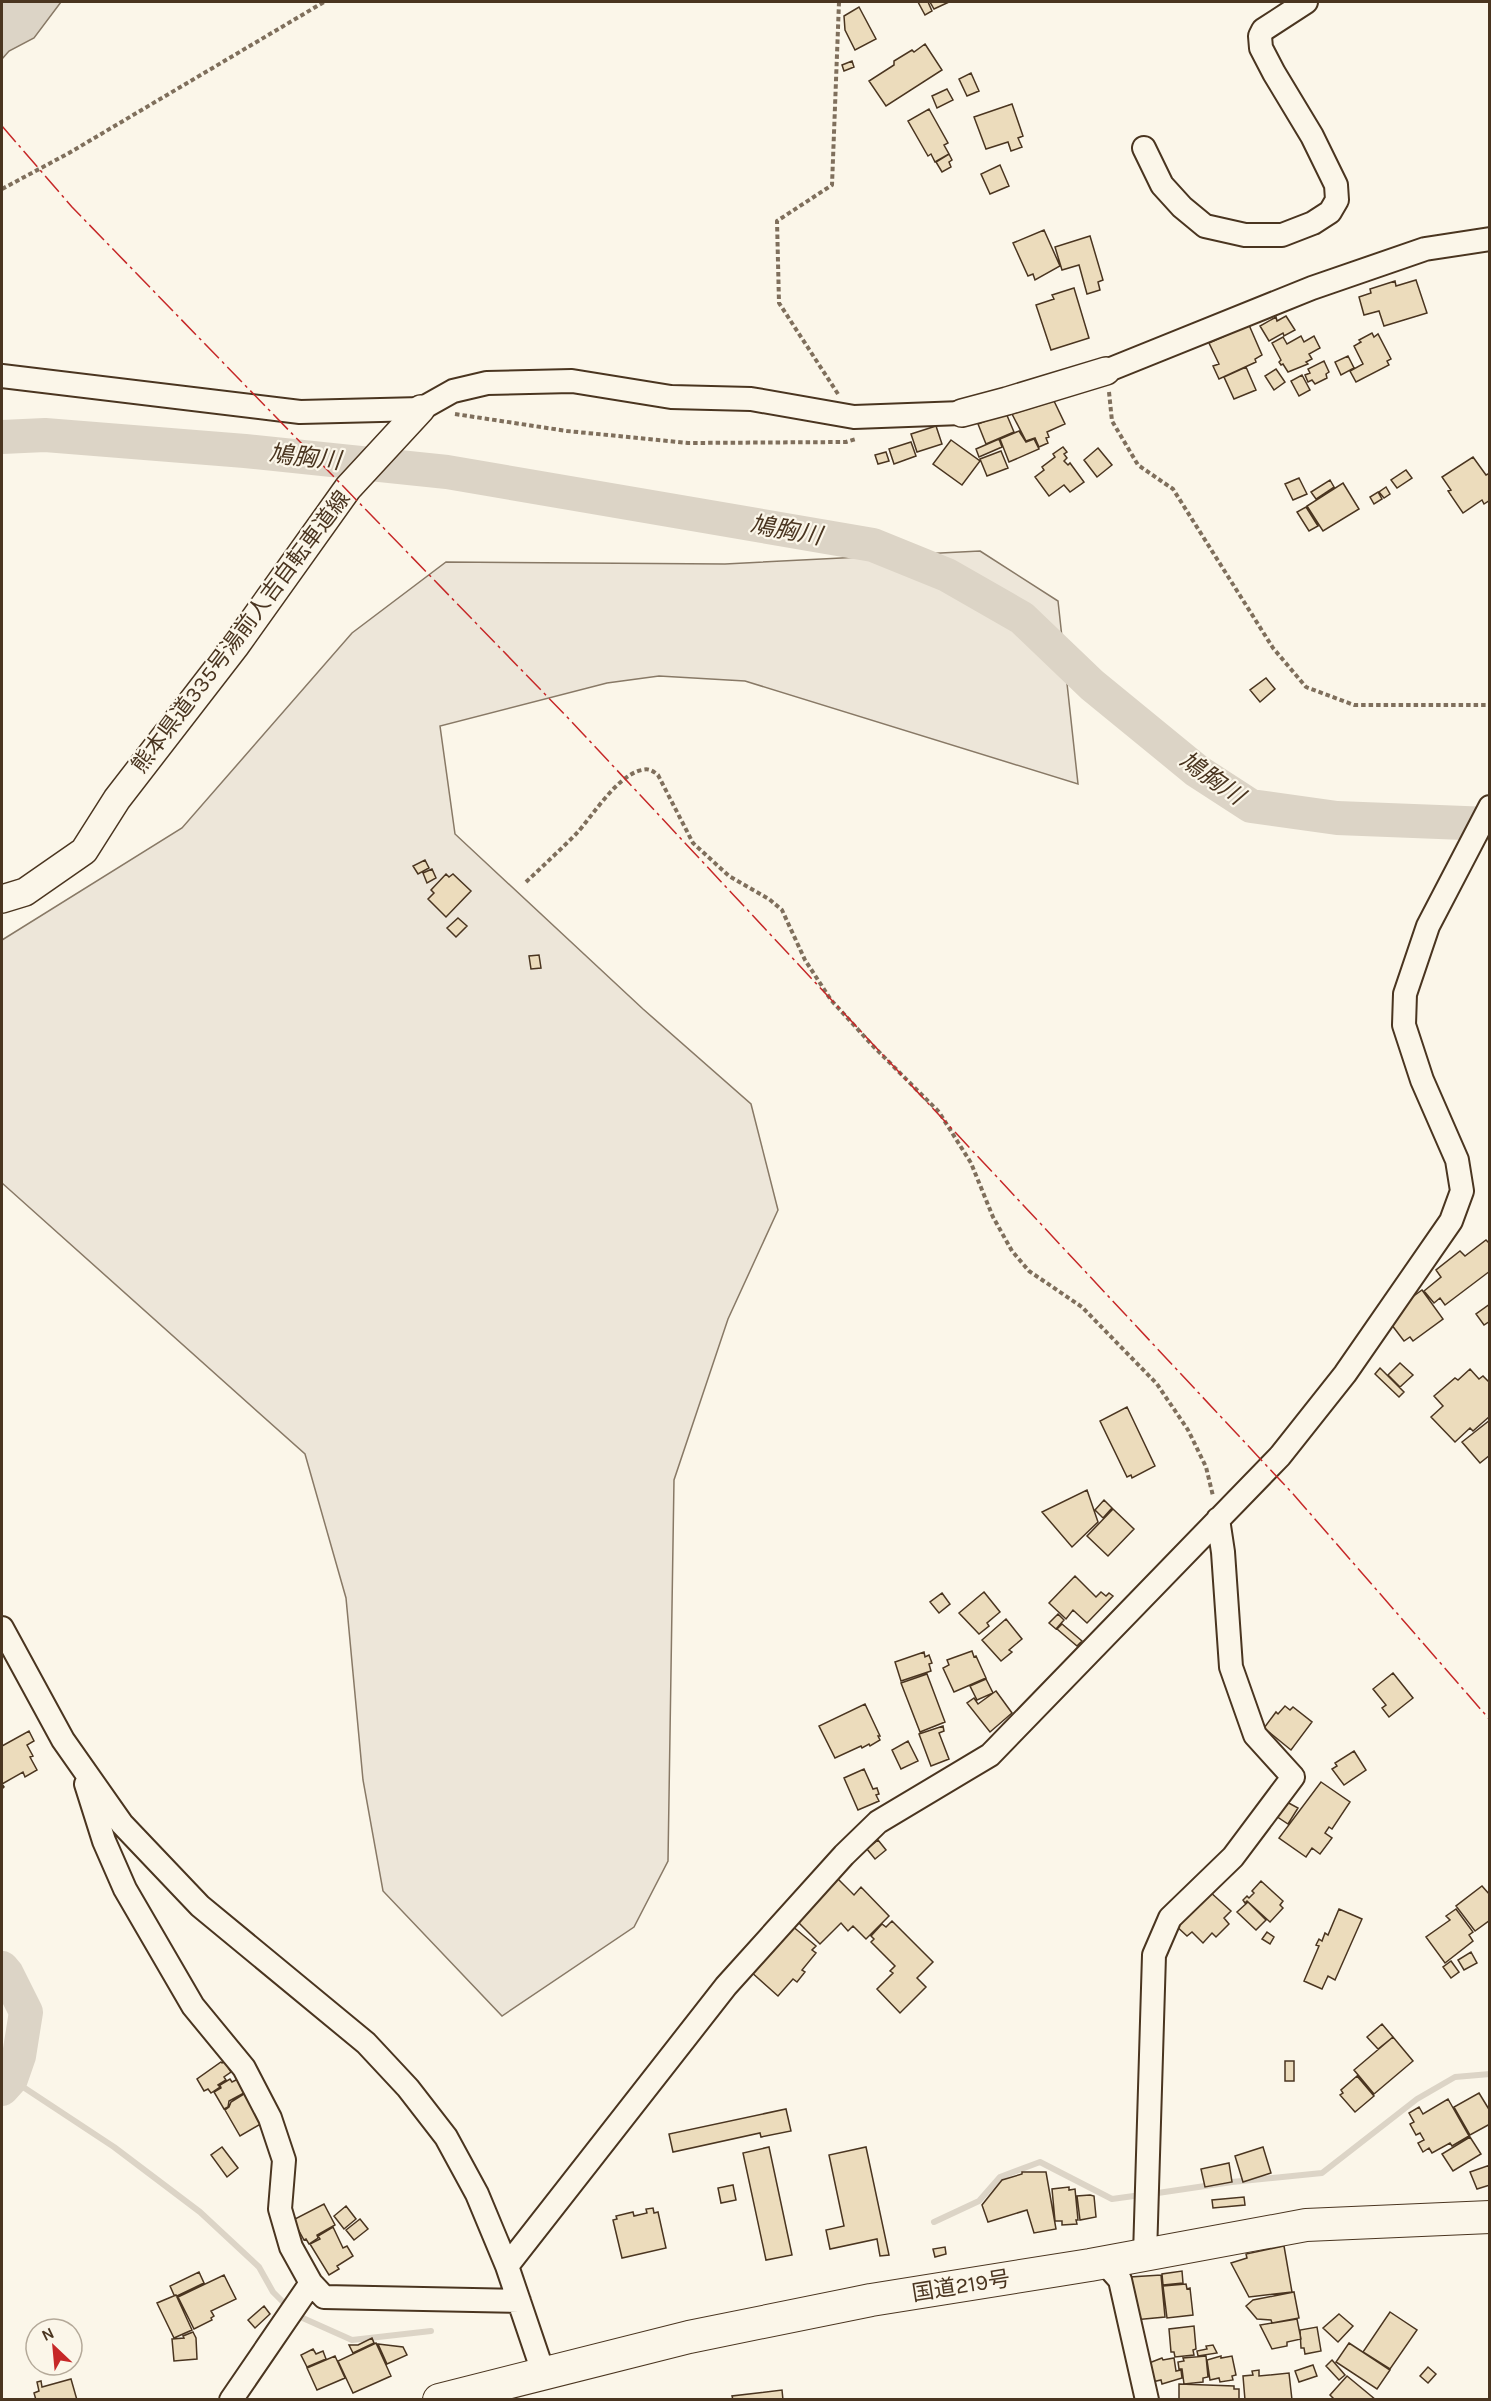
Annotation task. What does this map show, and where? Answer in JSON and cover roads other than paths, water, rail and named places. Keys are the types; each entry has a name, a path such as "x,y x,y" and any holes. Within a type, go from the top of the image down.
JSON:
{"highway":[{"name":"国道219号","path":"439,2400 689,2337 871,2300 1145,2255 1306,2225 1490,2217"}],"main road":[{"path":"962,413 1106,371"},
{"name":"熊本県道335号湯前人吉自転車道線","path":"2,899 25,892 84,850 117,799 236,645 348,488 421,409"}],"street":[{"path":"1144,148 1162,185 1204,226 1245,235 1282,235 1313,223 1330,212 1337,200 1336,185 1312,135 1261,48 1260,36 1263,30 1306,2"},
{"path":"1106,371 1312,288 1425,249 1490,239"},
{"path":"2,376 300,412 421,409 453,391 487,383 572,381 671,397 751,399 855,428 962,413"},
{"path":"507,2266 726,1986 844,1854 878,1822 990,1755 1280,1456 1345,1374 1451,1221 1462,1191 1457,1160 1422,1080 1404,1025 1405,994 1428,926 1490,807"},
{"path":"1145,2255 1154,1955 1170,1918 1233,1857 1293,1777 1255,1735 1231,1667 1223,1552 1218,1519"},
{"path":"2,1628 63,1740 122,1824 200,1906 366,2043 408,2088 446,2137 477,2194 507,2266 544,2375"},
{"path":"80,1765 104,1841 125,1889 193,2006 244,2068 270,2118 284,2160 280,2209 291,2247 311,2283 324,2297 519,2301"},
{"path":"1104,2262 1120,2280 1147,2400"},
{"path":"231,2400 311,2283"}],"waterway":[{"name":"鳩胸川","path":"2,437 45,435 245,451 447,472 873,545 947,575 1022,618 1092,685 1197,771 1251,806 1337,818 1490,824"},
{"path":"2,1968 26,2012 19,2056 11,2079 2,2089"},
{"path":"1151,2194 1232,2182 1322,2173 1417,2099 1455,2077 1490,2074"},
{"path":"11,2079 114,2147 200,2212 259,2267 273,2292 286,2305"},
{"path":"934,2222 979,2201 1000,2177 1040,2162 1112,2199 1141,2195"},
{"path":"296,2315 352,2340 431,2331"}]}
